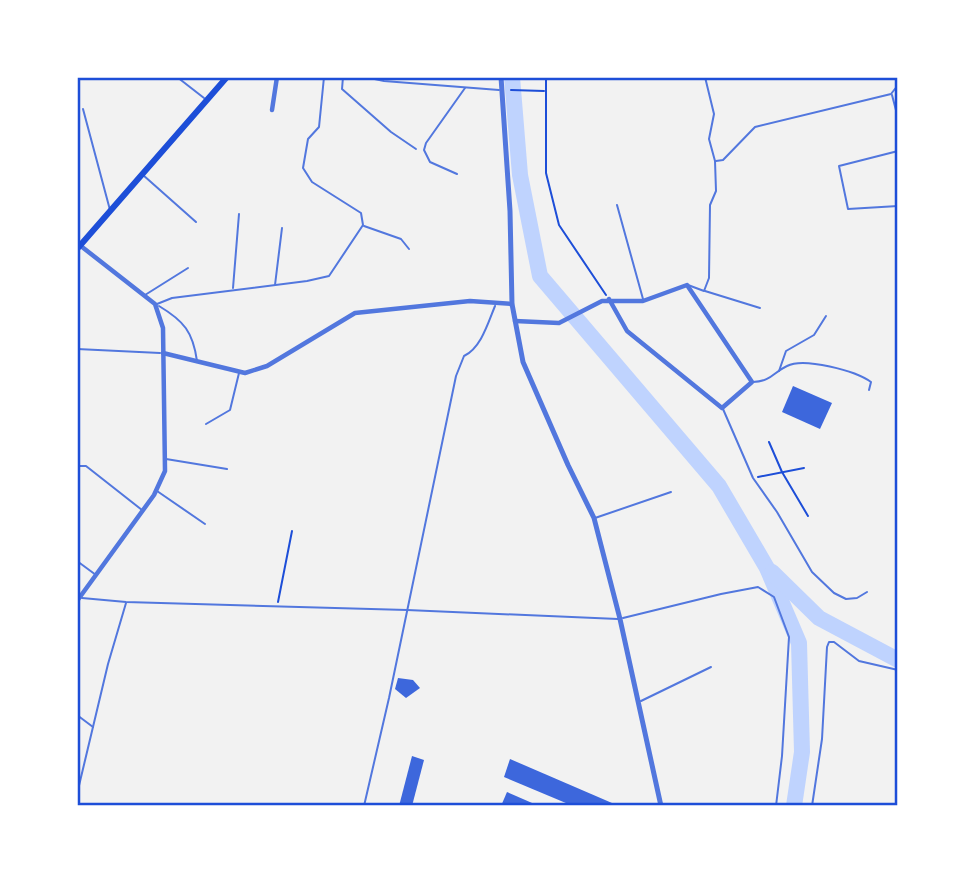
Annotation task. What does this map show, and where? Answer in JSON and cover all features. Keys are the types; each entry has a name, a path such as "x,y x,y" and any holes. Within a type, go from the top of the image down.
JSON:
{"main road":[{"path":"78,246 227,77"}],"street":[{"path":"272,110 277,77"},
{"path":"501,77 510,211 512,304 523,362 594,518 620,619 661,806"},
{"path":"78,246 155,304 163,328 165,458 165,471 156,491 78,599"},
{"path":"515,321 559,323 609,299 643,301 687,285 752,383 722,408 627,331 609,299"},
{"path":"163,353 245,373 267,366 355,313 470,301 512,304"}],"lane":[{"path":"177,77 208,101"},
{"path":"155,304 172,298 329,276 363,225 361,213 312,182 303,168 308,139 319,127 324,77"},
{"path":"343,77 342,89 391,132 416,149"},
{"path":"365,77 384,81 501,90"},
{"path":"704,291 709,278 710,205 716,191 715,162 709,139 714,114 705,77"},
{"path":"715,162 723,160 755,127 891,94 898,85"},
{"path":"457,174 430,162 424,150 426,143 466,87"},
{"path":"891,94 898,118"},
{"path":"83,110 110,211"},
{"path":"898,151 839,166 848,209 898,206"},
{"path":"143,174 196,222"},
{"path":"617,205 643,301"},
{"path":"233,289 239,214"},
{"path":"363,225 401,239 410,249"},
{"path":"275,285 282,228"},
{"path":"144,296 188,268"},
{"path":"687,285 760,308"},
{"path":"363,806 408,610 456,376 464,356 472,353 477,345 497,302"},
{"path":"155,304 176,316 189,332 195,342 197,361"},
{"path":"779,372 786,351 814,335 826,316"},
{"path":"77,349 163,353"},
{"path":"752,383 768,381 786,366 800,362 862,375 872,382 869,390"},
{"path":"206,424 230,410 239,372"},
{"path":"722,408 753,478 778,512 812,572 834,593 846,599 857,598 867,592"},
{"path":"165,458 227,469"},
{"path":"77,466 86,466 143,510"},
{"path":"156,491 205,524"},
{"path":"594,518 671,492"},
{"path":"77,561 96,575"},
{"path":"78,599 620,619 758,587 774,597 789,637 782,756 776,806"},
{"path":"77,794 126,602"},
{"path":"812,806 822,739 829,642 834,642 859,660 898,670"},
{"path":"637,703 711,667"},
{"path":"77,715 93,727"}],"path":[{"path":"546,77 546,173 559,225 609,299"},
{"path":"501,90 545,91"},
{"path":"769,442 782,472 808,516"},
{"path":"753,478 804,468"},
{"path":"277,606 292,531"}],"building":[{"path":"793,386 832,403 820,429 782,412"},
{"path":"398,678 413,680 420,688 406,698 395,689"},
{"path":"412,756 424,760 412,806 399,806"},
{"path":"510,759 619,806 573,806 504,777"},
{"path":"507,792 539,806 501,806"}],"waterway":[{"path":"512,77 520,175 540,276 719,486 767,568 799,643 802,752 794,806"},
{"path":"772,572 819,618 898,660"}]}
